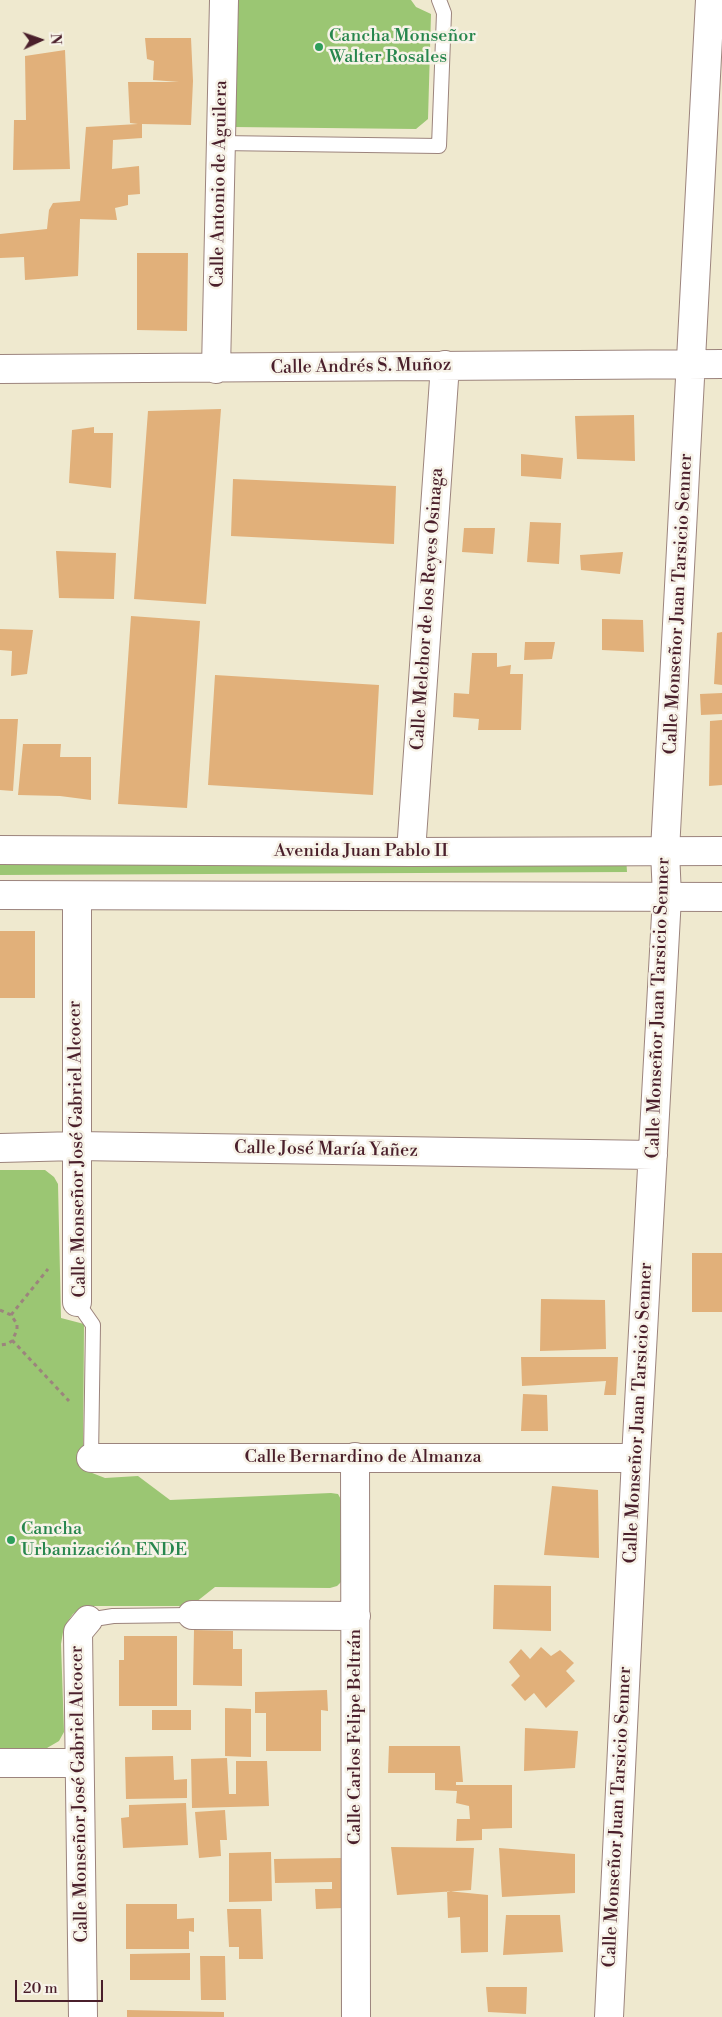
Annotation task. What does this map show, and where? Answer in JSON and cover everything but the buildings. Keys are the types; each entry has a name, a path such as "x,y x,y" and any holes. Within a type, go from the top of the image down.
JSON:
{"street":[{"name":"Calle Antonio de Aguilera","path":"216,369 224,0"},
{"name":"Calle Monseñor Juan Tarsicio Senner","path":"609,2017 636,1458 667,897 665,851 710,0"},
{"name":"Calle Andrés S. Muñoz","path":"0,369 722,364"},
{"name":"Calle Melchor de los Reyes Osinaga","path":"411,852 445,366"},
{"name":"Avenida Juan Pablo II","path":"0,850 722,851"},
{"path":"0,895 722,896"},
{"name":"Calle Monseñor José Gabriel Alcocer","path":"76,896 77,1302"},
{"name":"Calle José María Yañez","path":"0,1148 76,1146 653,1155"},
{"name":"Calle Bernardino de Almanza","path":"91,1458 636,1458"},
{"name":"Calle Carlos Felipe Beltrán","path":"355,1458 356,2017"},
{"path":"192,1615 356,1616"},
{"name":"Calle Monseñor José Gabriel Alcocer","path":"83,2017 78,1632 88,1620"},
{"path":"0,1763 79,1763"}],"lane":[{"path":"220,143 439,146 444,13 439,0"},
{"name":"Calle Monseñor José Gabriel Alcocer","path":"77,1302 93,1325 91,1458"},
{"name":"Calle Monseñor José Gabriel Alcocer","path":"88,1620 113,1616 192,1615"}],"path":[{"path":"11,1314 60,1253 76,1255"},
{"path":"0,1310 11,1314 17,1330 12,1340 7,1344 0,1345"},
{"path":"12,1340 74,1407 92,1408"}],"green space":[{"name":"Cancha Monseñor Walter Rosales","path":"237,0 411,0 416,7 431,14 428,119 416,129 234,127"},
{"path":"626,856 627,872 0,875 0,863"},
{"path":"0,1170 45,1170 54,1177 58,1184 61,1318 84,1324 83,1463 87,1471 105,1478 138,1476 170,1500 331,1493 338,1494 344,1505 342,1581 337,1586 330,1588 215,1587 191,1606 89,1606 73,1614 63,1632 61,1644 64,1732 59,1741 47,1748 0,1748"}],"place":[{"name":"Cancha Monseñor Walter Rosales","path":"319,47"},
{"name":"Cancha Urbanización ENDE","path":"11,1540"}]}
